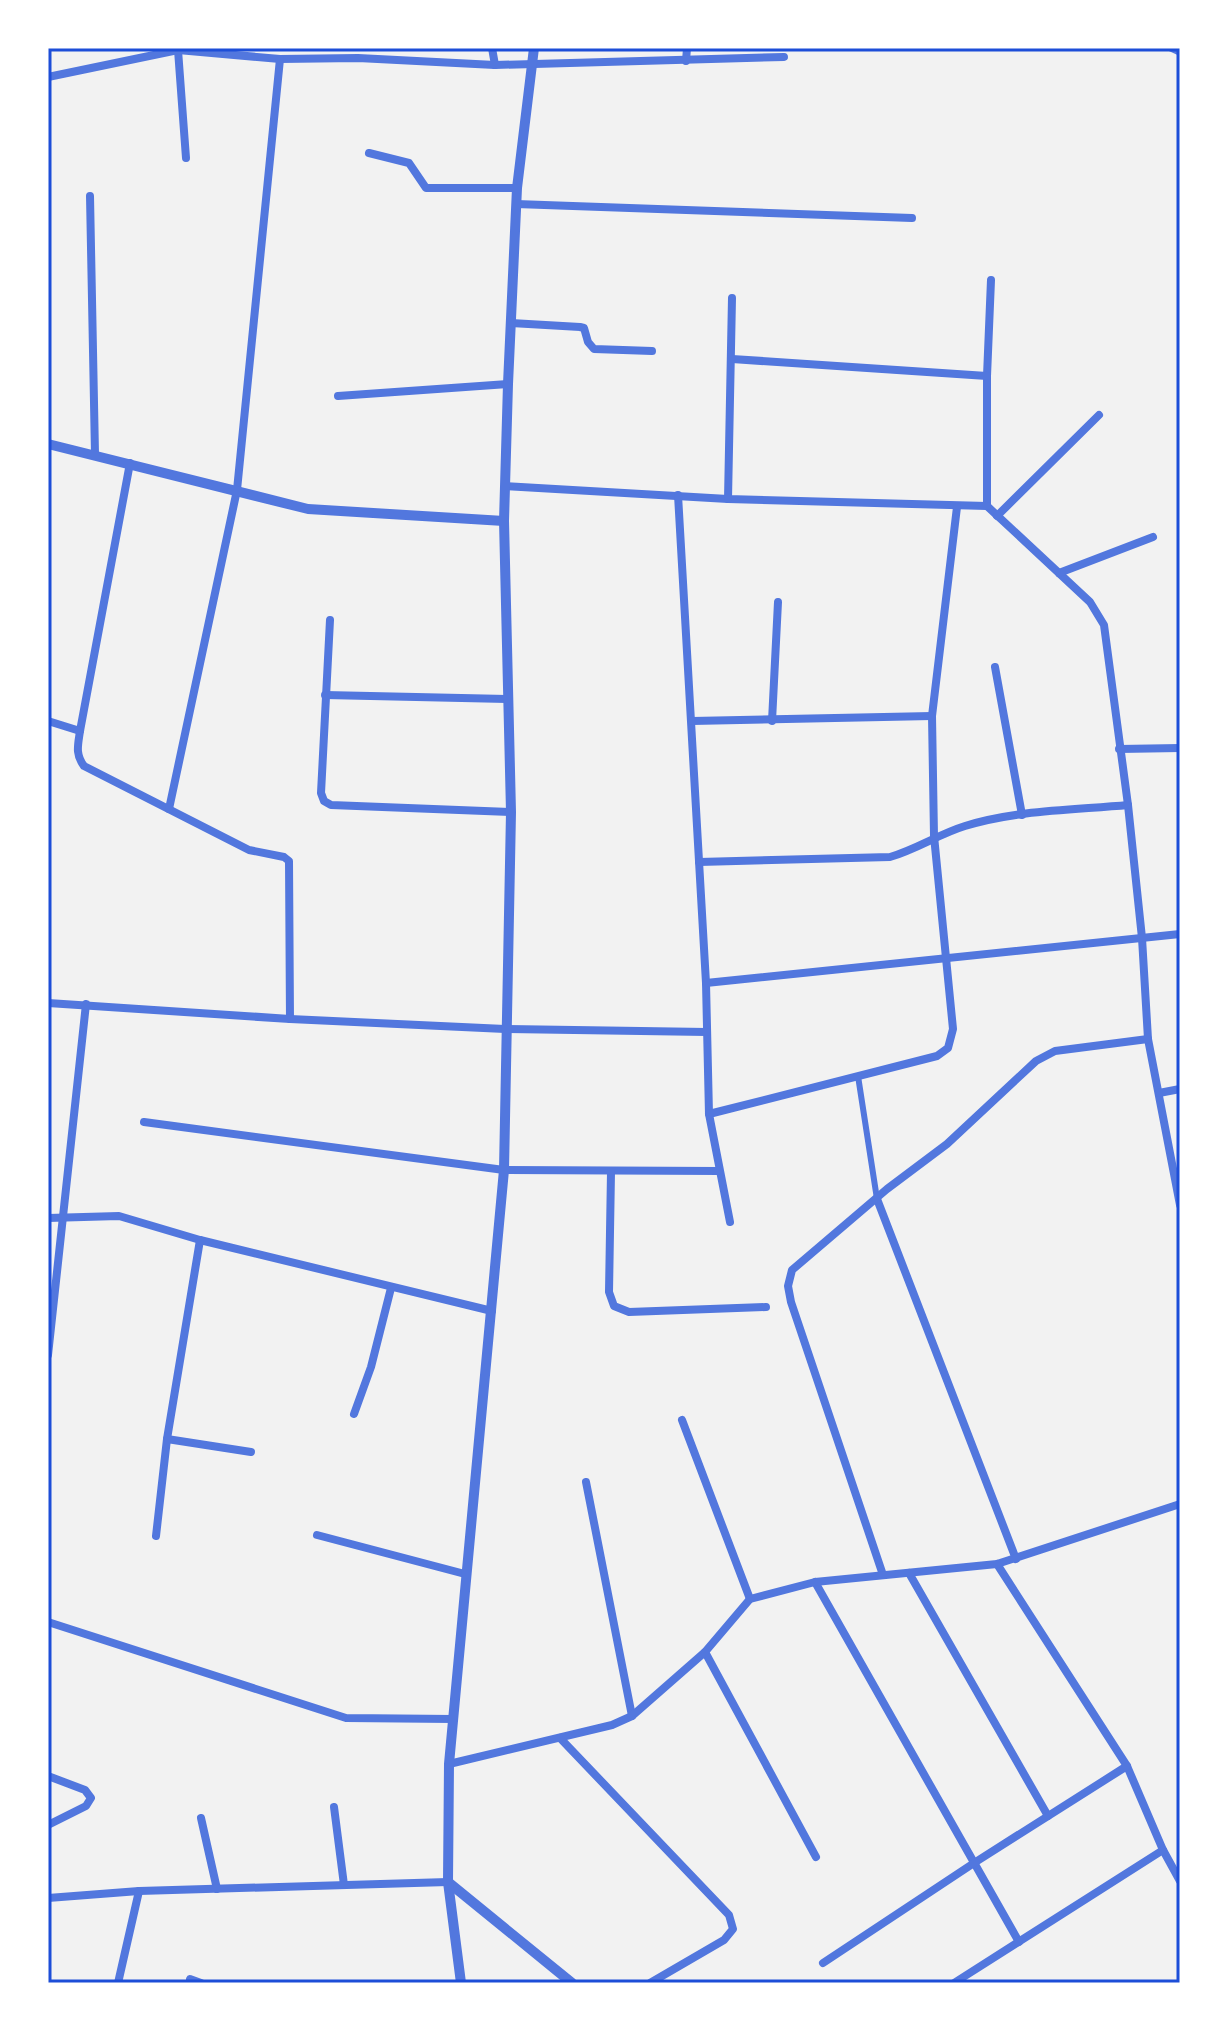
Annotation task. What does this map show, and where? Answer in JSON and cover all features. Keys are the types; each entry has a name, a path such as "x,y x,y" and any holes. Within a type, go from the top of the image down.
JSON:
{"street":[{"path":"124,48 130,60"},
{"path":"492,48 495,65"},
{"path":"461,1983 448,1882 449,1764 504,1170 511,812 504,521 517,188 534,48"},
{"path":"686,61 687,48"},
{"path":"178,50 186,158"},
{"path":"48,77 178,50 280,59 357,53 495,65 784,57"},
{"path":"169,809 237,490 280,59"},
{"path":"369,153 409,163 426,188 517,188"},
{"path":"90,196 95,454"},
{"path":"516,204 912,218"},
{"path":"991,280 987,506 1090,602 1104,625 1128,805 1142,938 1148,1039 1180,1205"},
{"path":"728,499 732,298"},
{"path":"511,323 580,327 584,328 588,342 594,349 652,351"},
{"path":"732,359 987,376"},
{"path":"338,396 508,384"},
{"path":"997,516 1099,415"},
{"path":"48,444 308,509 504,521"},
{"path":"130,463 80,731 78,759 84,766 249,850 284,857 289,861 290,1019"},
{"path":"505,486 728,499 987,506"},
{"path":"678,495 706,983 709,1114 730,1222"},
{"path":"709,1114 937,1056 948,1048 953,1029 934,836 932,716 957,507"},
{"path":"1059,573 1153,537"},
{"path":"772,721 778,602"},
{"path":"330,620 321,793 324,801 331,805 511,812"},
{"path":"995,667 1022,815"},
{"path":"325,695 507,699"},
{"path":"692,721 932,716"},
{"path":"48,721 80,731"},
{"path":"1119,749 1180,748"},
{"path":"699,862 890,857 913,850 934,836 969,825 1022,815 1128,805"},
{"path":"706,983 1180,934"},
{"path":"48,1003 505,1029 707,1032"},
{"path":"48,1355 86,1004"},
{"path":"883,1575 788,1286 792,1270 947,1144 1036,1061 1055,1051 1148,1039"},
{"path":"858,1076 877,1199 1016,1559"},
{"path":"1159,1093 1180,1089"},
{"path":"144,1122 504,1170 719,1171"},
{"path":"611,1172 609,1292 614,1306 629,1312 766,1307"},
{"path":"48,1218 119,1216 200,1240 492,1311"},
{"path":"156,1536 167,1439 200,1240"},
{"path":"354,1414 371,1367 391,1288"},
{"path":"682,1420 750,1599"},
{"path":"167,1439 251,1452"},
{"path":"586,1482 632,1716"},
{"path":"449,1764 612,1725 632,1716 705,1652 750,1599 815,1582 997,1564 1180,1504"},
{"path":"317,1535 465,1574"},
{"path":"997,1564 1127,1766 1163,1850 1180,1881"},
{"path":"909,1573 1048,1816"},
{"path":"815,1582 1019,1942"},
{"path":"48,1622 346,1718 453,1719"},
{"path":"705,1652 816,1857"},
{"path":"560,1738 729,1915 733,1929 724,1940 650,1983"},
{"path":"823,1963 1127,1766"},
{"path":"48,1776 85,1790 91,1798 86,1806 48,1825"},
{"path":"334,1807 344,1885"},
{"path":"201,1818 217,1889"},
{"path":"954,1983 1163,1850"},
{"path":"48,1898 139,1891 448,1882 572,1983"},
{"path":"118,1983 139,1891"},
{"path":"190,1979 201,1983"}],"lane":[{"path":"1167,48 1180,54"}]}
